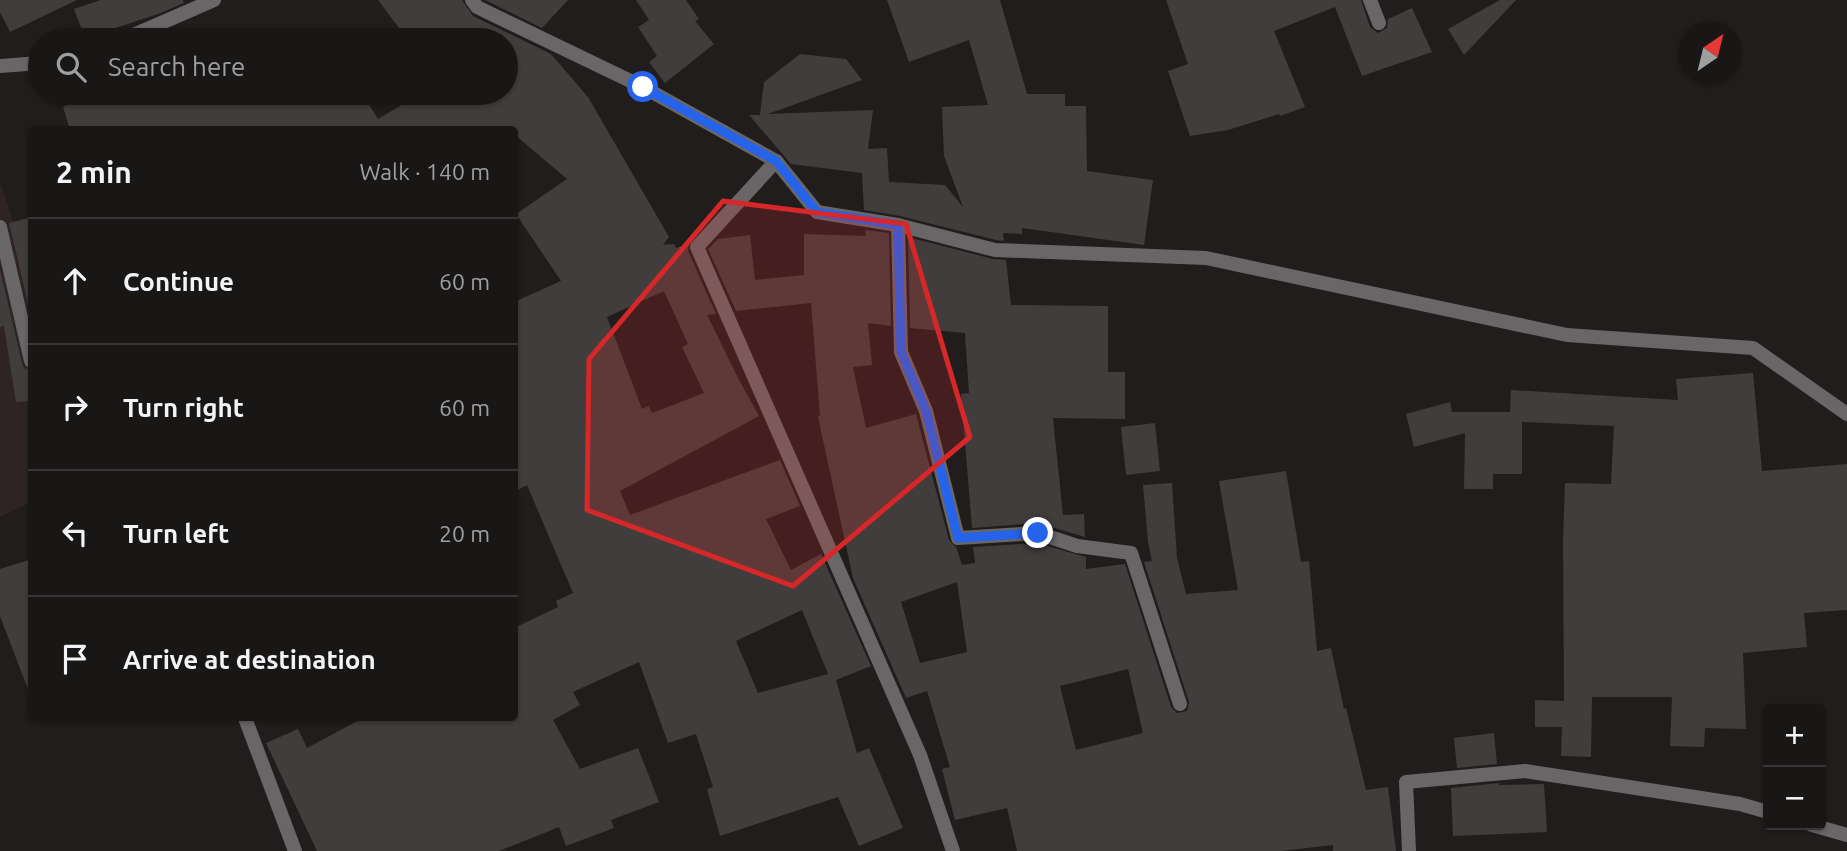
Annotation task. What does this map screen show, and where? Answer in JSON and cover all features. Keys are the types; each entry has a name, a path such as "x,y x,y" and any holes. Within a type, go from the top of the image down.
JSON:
{"street":[{"path":"150,28 214,0"},
{"path":"472,0 477,7 643,87 776,161 817,212 898,225 995,250 1206,258 1567,335 1753,348 1847,414"},
{"path":"1370,0 1379,23"},
{"path":"0,66 28,64"},
{"path":"776,161 697,247 920,755 953,851"},
{"path":"898,225 901,352 926,411 958,538 1038,533 1077,546 1131,553 1180,704"},
{"path":"0,227 28,348"},
{"path":"246,721 295,851"},
{"path":"1409,851 1406,782 1525,771 1740,804 1763,811"},
{"path":"1826,829 1847,835"}],"highlighted area":[{"path":"723,201 906,224 970,437 793,586 587,510 589,359"}],"shaded area":[{"path":"0,182 28,267 28,503 0,517"}],"building":[{"path":"0,0 77,0 10,32 0,12"},
{"path":"101,0 183,0 184,3 115,28 81,28 74,9"},
{"path":"378,0 462,0 473,16 498,28 399,28"},
{"path":"485,0 568,0 542,28"},
{"path":"636,0 686,0 699,19 695,21 714,44 665,83 649,62 657,56 638,27 649,20"},
{"path":"887,0 1000,0 1027,94 1065,94 1065,106 1086,106 1087,171 1153,180 1144,245 1022,228 1022,234 1003,233 1004,241 996,240 900,216 864,210 862,173 791,164 749,115 760,115 764,82 800,54 846,59 862,80 768,114 873,110 868,149 887,148 889,182 945,185 963,207 944,156 942,107 988,105 969,40 909,62"},
{"path":"1166,0 1361,0 1370,27 1378,33 1387,28 1388,19 1412,8 1432,52 1362,76 1335,7 1274,31 1305,107 1228,130 1190,136 1168,71 1188,64"},
{"path":"1500,0 1516,0 1464,55 1448,29"},
{"path":"518,38 551,54 588,97 669,237 663,245 674,244 676,248 689,243 688,251 716,314 707,315 759,416 620,491 630,515 780,460 800,506 766,519 791,570 821,554 871,666 836,680 857,753 869,748 903,828 859,846 838,797 720,836 707,789 713,787 696,734 668,743 639,662 573,692 580,705 553,720 580,769 638,748 659,802 611,820 614,828 566,846 559,827 499,851 317,851 266,743 298,729 307,748 357,721 518,721 518,626 558,607 556,601 573,593 527,485 518,490 518,300 561,281 518,217 518,213 567,179 518,137 518,126 69,126 63,107 369,105 378,119 402,105 518,105","holes":["664,291 688,344 682,347 704,393 652,413 649,406 642,409 607,317","802,610 828,674 758,693 736,641"]},
{"path":"28,218 28,303 9,223"},
{"path":"865,230 889,233 891,326 868,323 872,365 853,367 866,428 916,414 949,540 956,547 962,565 975,563 973,547 1037,543 1086,557 1086,569 1125,564 1171,707 1177,713 1187,711 1189,702 1144,562 1152,561 1143,485 1172,483 1177,558 1186,594 1238,590 1219,481 1286,471 1301,562 1309,561 1317,651 1331,648 1366,790 1388,787 1396,851 1333,851 1333,845 1281,851 1017,851 1007,808 955,820 942,769 950,767 927,691 906,698 853,578 818,417 811,303 736,311 708,249 718,239 750,235 755,280 804,275 804,234 866,236","holes":["957,582 967,652 920,663 901,602","1128,669 1143,733 1076,750 1060,686"]},
{"path":"908,237 1006,260 1011,305 1108,306 1108,372 1125,372 1125,419 1053,418 1063,515 1084,514 1085,537 1038,523 972,528 961,394 969,393 965,333 910,328"},
{"path":"0,270 22,363 24,368 28,369 28,401 16,402 4,326 0,327"},
{"path":"1753,373 1762,471 1847,464 1847,610 1804,613 1807,647 1743,653 1746,729 1705,728 1704,747 1670,746 1672,697 1592,697 1591,757 1561,756 1562,727 1535,727 1535,700 1564,701 1565,483 1611,484 1614,426 1522,422 1522,474 1493,474 1493,489 1464,489 1465,433 1414,447 1406,414 1450,402 1452,412 1510,412 1511,390 1678,400 1676,379"},
{"path":"1155,423 1160,471 1126,475 1121,427"},
{"path":"28,560 28,689 0,616 0,569"},
{"path":"1494,733 1497,764 1457,768 1454,738"},
{"path":"1499,783 1544,784 1547,832 1453,836 1451,788"}],"route":[{"path":"643,87 776,161 817,212 898,225 901,352 926,411 958,538 1038,533"}]}
